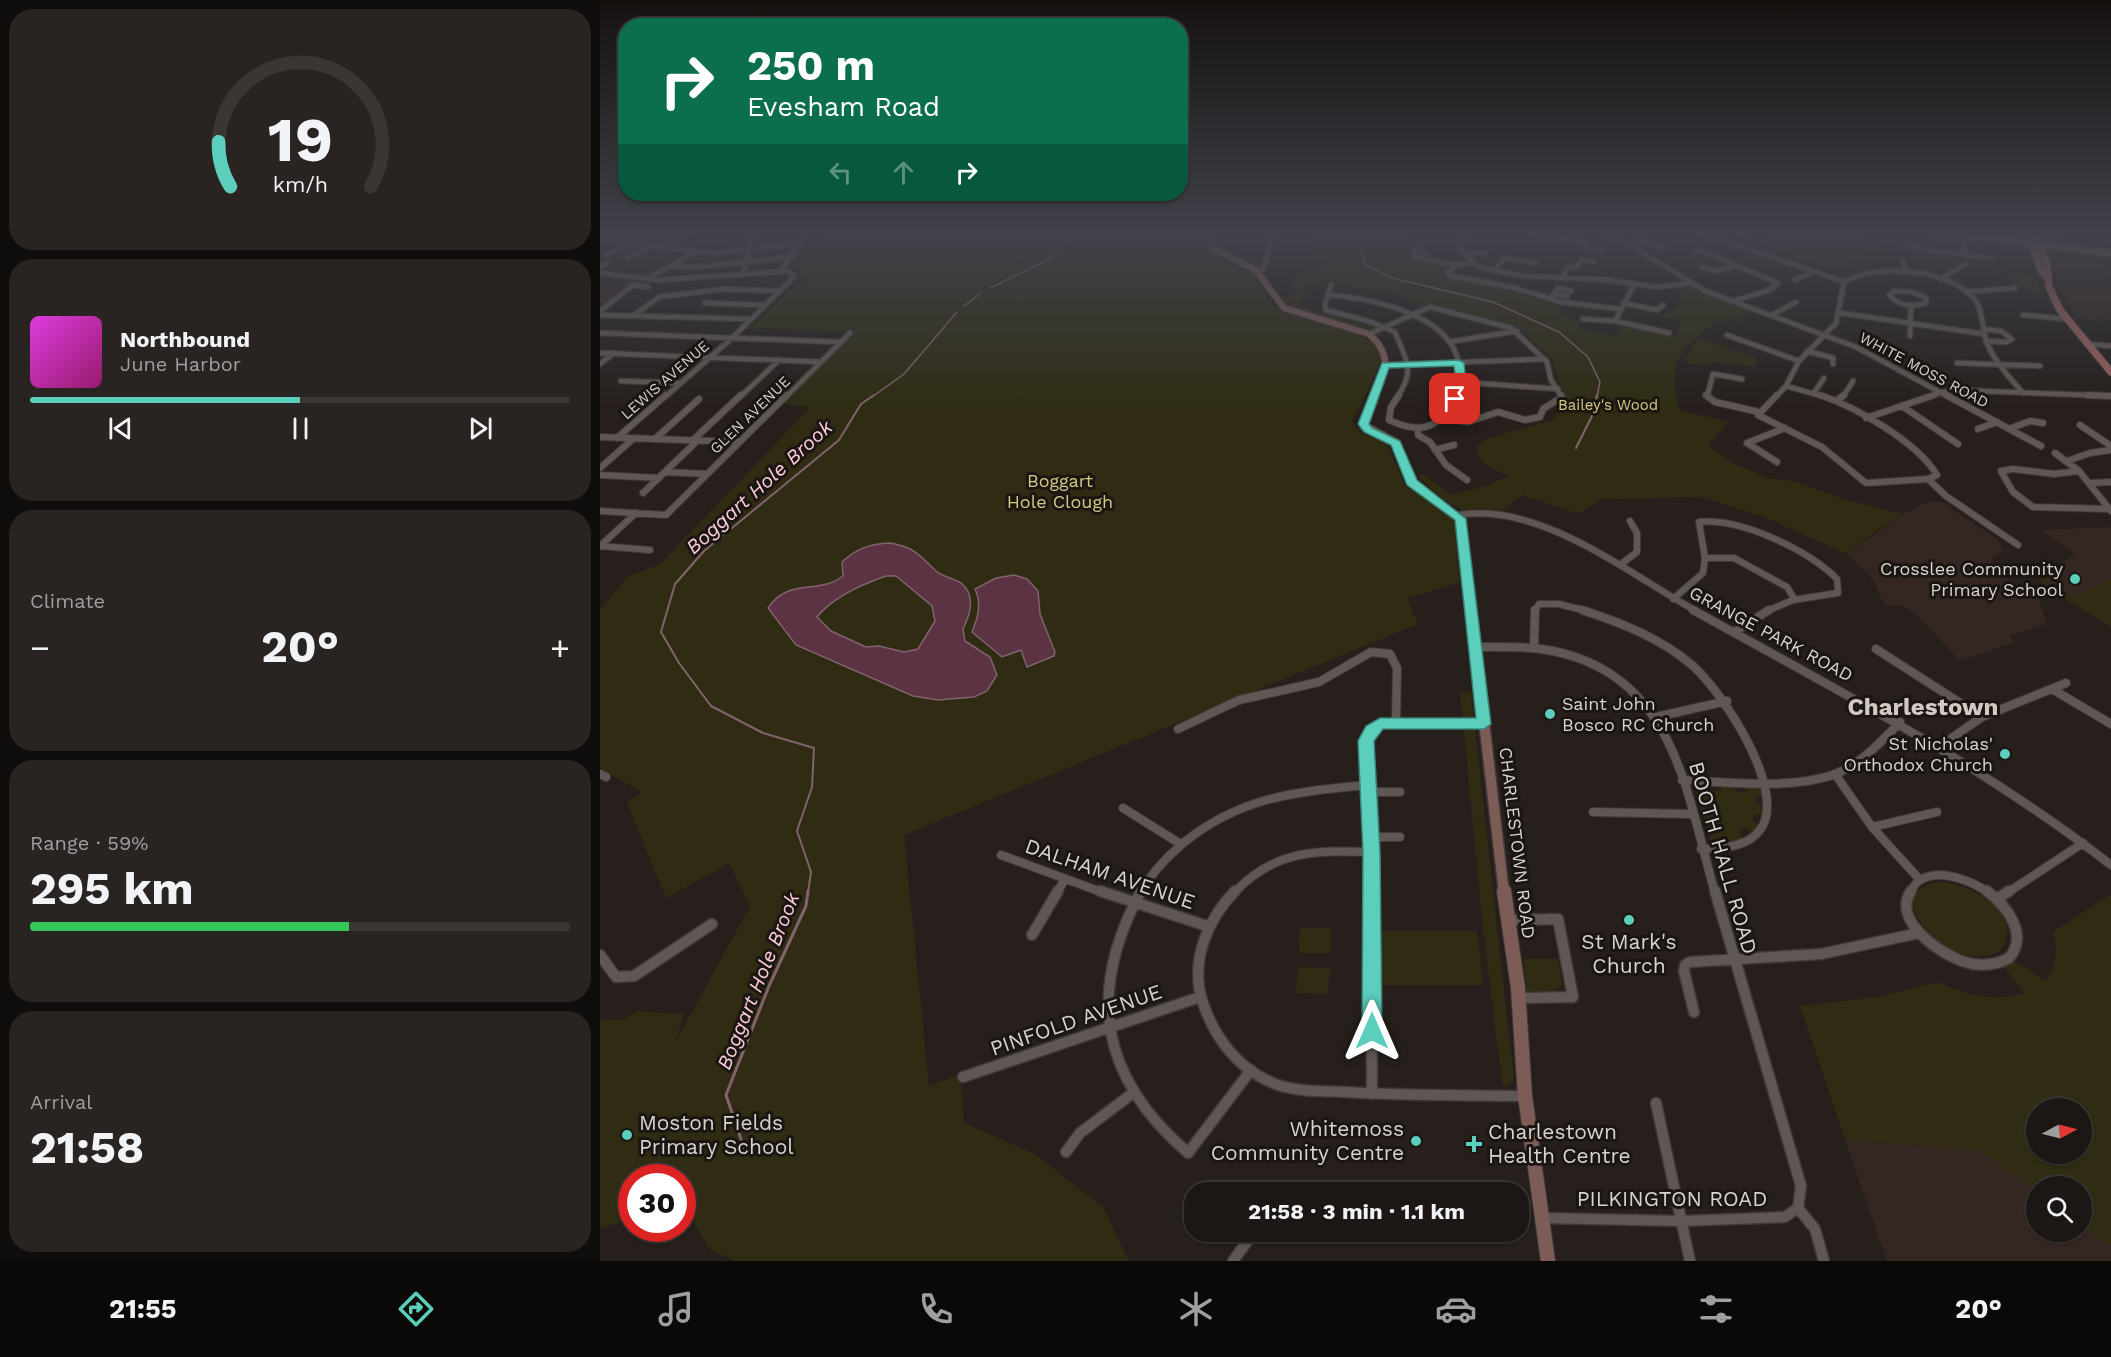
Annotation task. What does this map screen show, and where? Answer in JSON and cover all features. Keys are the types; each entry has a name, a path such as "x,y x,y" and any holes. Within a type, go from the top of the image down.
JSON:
{"main road":[{"path":"2052,291 2066,319 2086,344 2108,364 2111,372"}],"street":[{"path":"601,311 626,291"},
{"path":"633,315 659,297 708,291"},
{"path":"776,291 780,291"},
{"name":"LEWIS AVENUE","path":"617,438 732,338 780,291"},
{"path":"1269,291 1274,300 1284,308 1369,334 1380,341 1386,349 1385,365 1364,426 1396,443 1412,482 1458,515"},
{"path":"1330,291 1325,304 1326,310 1395,332 1409,364 1409,379 1388,416 1393,423 1418,430 1427,428 1441,418 1455,399 1461,382 1459,363 1449,342 1437,328 1369,299 1330,295"},
{"path":"1522,291 1537,296 1567,296"},
{"path":"1552,296 1556,291"},
{"path":"1615,321 1619,309 1630,291"},
{"name":"WHITE MOSS ROAD","path":"1709,291 1856,346 2041,446"},
{"path":"1733,301 1769,291"},
{"path":"1759,412 1786,386 1807,351 1827,334 1840,313 1843,291"},
{"path":"1895,291 1908,291 1920,294 1927,300 1923,304 1911,305 1896,302 1889,295 1895,291"},
{"path":"1966,292 1980,291"},
{"path":"1966,292 1976,301 1986,341 2000,364 2024,393"},
{"path":"1552,296 1619,309"},
{"path":"1772,315 1796,302"},
{"path":"705,303 765,304"},
{"path":"1623,303 1657,310 1663,305"},
{"path":"1910,336 1911,305"},
{"path":"1369,334 1425,308 1443,309 1517,331 1545,359 1551,380 1562,396 1541,410 1540,417 1532,420 1498,412 1468,422 1441,418"},
{"path":"601,311 633,315 750,319"},
{"path":"1840,313 1911,324 1984,332 2001,331 2012,339 2007,342 1986,341"},
{"path":"2023,315 2066,319"},
{"path":"1584,319 1615,321 1669,333"},
{"path":"1449,342 1517,331"},
{"path":"600,333 840,342"},
{"name":"GLEN AVENUE","path":"636,513 666,515 850,333"},
{"path":"1727,335 1799,361"},
{"path":"2086,344 2111,346"},
{"path":"1807,351 1833,358 1835,361 1833,364"},
{"path":"600,353 821,362"},
{"path":"600,364 614,353"},
{"path":"1385,365 1545,359"},
{"path":"644,493 694,441 779,360"},
{"path":"1957,363 2040,366"},
{"path":"1742,379 1713,374 1706,396 1714,402 1759,412"},
{"path":"1814,393 1824,378"},
{"path":"621,381 681,383"},
{"path":"1836,401 1842,399 1852,381"},
{"path":"1461,382 1558,389"},
{"path":"1759,412 1762,418 1822,447 1866,483 1928,479 1937,474 1928,462 1900,439 1866,418 1836,401 1786,386"},
{"path":"1866,418 1955,390 2111,396"},
{"path":"655,439 699,399"},
{"path":"1902,406 1958,444"},
{"path":"2009,429 2030,421 2043,423"},
{"path":"1978,429 1997,422"},
{"path":"2079,425 2097,434 2111,448"},
{"path":"1777,462 1747,443 1785,428"},
{"path":"1418,430 1419,435 1430,442 1439,458 1460,471 1467,480"},
{"path":"600,437 739,442"},
{"path":"600,468 633,439"},
{"path":"1435,450 1454,445"},
{"path":"2067,460 2111,448"},
{"path":"2102,450 2111,457"},
{"path":"2055,453 2079,471 2110,510"},
{"path":"2079,471 2054,474 2013,469 2001,471 2013,492 2034,507 2042,509 2069,506 2110,510"},
{"path":"665,472 707,474"},
{"path":"600,475 659,478"},
{"path":"1928,479 1952,500 2018,545"},
{"path":"2090,483 2111,482"},
{"path":"600,511 636,513"},
{"name":"GRANGE PARK ROAD","path":"1458,515 1482,512 1535,525 1620,565 1673,599 1736,631 1941,746 2010,790 2109,861"},
{"path":"600,546 636,513"},
{"name":"CHARLESTOWN ROAD","path":"1458,515 1519,998 1525,1096 1548,1261"},
{"path":"1673,599 1703,573 1705,558 1699,522 1710,520 1748,528 1821,563 1837,579 1838,593 1824,600 1795,600 1776,606 1736,631"},
{"path":"1620,565 1637,552 1636,533 1630,521"},
{"path":"600,546 650,550"},
{"path":"1705,558 1734,558 1787,587 1795,600"},
{"path":"1534,648 1535,608 1539,604 1583,610 1657,640 1693,666 1726,701 1749,739 1763,781 1769,812 1761,831 1750,840 1701,849"},
{"name":"BOOTH HALL ROAD","path":"1475,647 1534,648 1570,656 1602,669 1640,698 1656,717 1670,743 1682,780 1798,1174 1802,1197 1798,1208"},
{"path":"1876,649 1982,717"},
{"path":"1178,729 1239,700 1319,682 1371,652 1390,654 1397,668 1396,723"},
{"path":"1941,746 1982,717 2066,683"},
{"path":"2052,689 2111,724"},
{"path":"1656,717 1726,701"},
{"path":"1682,780 1800,780 1835,774 1874,749 1900,722"},
{"path":"1372,1094 1371,837 1366,741 1371,730 1380,724 1484,724"},
{"path":"1835,774 1872,826 1920,880"},
{"path":"1251,1070 1188,1153 1154,1123 1133,1093 1118,1060 1108,1027 1108,982 1116,937 1132,903 1179,843 1244,805 1307,790 1368,788 1400,792"},
{"path":"1123,808 1179,843"},
{"path":"1593,812 1691,814"},
{"path":"1872,826 1937,812"},
{"path":"1371,837 1400,837"},
{"path":"1997,899 2083,843"},
{"path":"1371,852 1320,851 1292,855 1263,867 1230,893 1207,926 1198,956 1200,997 1205,1016 1216,1038 1229,1053 1251,1070 1277,1084 1303,1089 1372,1094 1525,1096"},
{"name":"DALHAM AVENUE","path":"1001,855 1132,903 1207,926"},
{"path":"1935,876 1958,878 1977,885 1997,899 2010,915 2018,939 2014,953 2002,963 1972,964 1952,957 1919,933 1909,916 1907,904 1909,891 1920,880 1935,876"},
{"path":"1032,935 1065,879"},
{"path":"1508,920 1558,919 1573,997 1519,998"},
{"path":"600,955 616,977 634,976 712,924"},
{"path":"1694,1012 1684,972 1685,965 1693,961 1821,954 1919,933"},
{"name":"PINFOLD AVENUE","path":"963,1077 1200,997"},
{"path":"1066,1152 1080,1133 1133,1093"},
{"path":"1656,1103 1690,1261"},
{"path":"1798,1208 1815,1229 1824,1261"},
{"name":"PILKINGTON ROAD","path":"1543,1218 1682,1221 1785,1217 1798,1208"},
{"path":"1233,1261 1247,1242"}],"shaded area":[{"path":"600,291 622,291 600,307"},
{"path":"2061,291 2111,291 2111,321 2078,318"},
{"path":"1927,502 1942,502 1998,540 2003,551 1993,557 1993,566 2004,577 2037,594 2047,624 2009,636 2015,642 1960,661 1914,612 1900,605 1884,605 1873,579 1847,554 1903,514"},
{"name":"Crosslee Community Primary School","path":"2111,527 2111,627 2043,585 2037,574 2076,555 2040,530"},
{"path":"890,543 911,550 939,573 958,581 966,588 970,605 963,629 965,641 990,657 997,675 987,691 974,697 938,700 913,696 796,645 768,608 776,599 794,589 834,582 843,576 842,562 853,553 870,546","holes":["886,576 896,576 932,606 935,621 918,649 904,652 879,646 866,647 831,631 817,617 848,592"]},
{"path":"1014,575 1027,579 1038,591 1040,614 1055,652 1054,656 1027,667 1021,650 1002,657 972,632 978,610 975,589 996,578"},
{"path":"1845,1140 1980,1150 2026,1184 2026,1242 2092,1242 2092,1233 2111,1247 2111,1261 1887,1261"}],"green space":[{"name":"Boggart Hole Clough","path":"790,291 1263,291 1269,302 1283,312 1351,332 1366,338 1376,347 1380,358 1379,363 1352,422 1360,432 1387,443 1405,486 1455,516 1459,583 1407,598 1418,624 904,835 929,1086 960,1074 964,1123 1033,1153 1103,1207 1129,1261 735,1261 709,1249 696,1226 696,1164 618,1164 618,1223 600,1229 600,1019 622,1020 637,1011 684,1014 675,1043 750,906 729,863 666,898 627,803 641,792 600,768 600,610 627,577 660,564 811,407 783,404 853,332 748,328"},
{"path":"1295,291 1306,291 1300,307 1375,328 1368,331 1289,307 1279,297 1296,294"},
{"name":"Bailey's Wood","path":"1374,291 1520,291 1530,295 1529,297 1561,305 1558,312 1580,321 1577,329 1617,336 1624,323 1677,336 1681,319 1664,317 1664,313 1671,313 1683,292 1679,291 1703,291 1756,311 1735,321 1718,320 1686,347 1676,367 1674,379 1680,410 1729,422 1708,445 1729,461 1766,478 1793,481 1844,499 1903,514 1873,533 1847,554 1762,516 1700,497 1601,499 1578,514 1523,495 1501,511 1482,508 1462,510 1444,500 1417,475 1423,474 1452,495 1486,486 1509,475 1492,469 1484,463 1477,446 1485,439 1553,420 1566,400 1552,360 1521,329 1448,308 1423,307 1397,294"},
{"path":"2026,291 2042,291 2045,298"},
{"path":"1699,338 1756,358 1755,367 1716,362 1689,365 1686,359"},
{"path":"2037,574 2075,597 2111,579 2111,627 2043,585"},
{"path":"1460,692 1471,692 1514,1080 1506,1088 1502,1083 1483,928"},
{"path":"1697,786 1709,786 1711,791 1721,791 1720,786 1735,786 1737,792 1747,792 1746,786 1761,788 1765,797 1756,796 1757,804 1767,806 1764,817 1755,813 1752,820 1760,825 1754,834 1745,827 1739,831 1745,839 1731,843 1727,836 1719,837 1721,844 1712,843 1694,789"},
{"path":"1938,882 1974,891 1996,907 2007,928 2006,940 2000,950 1990,955 1972,956 1954,950 1924,927 1916,913 1914,899 1921,889"},
{"path":"2111,894 2111,1247 2092,1233 2092,1176 2026,1176 2026,1184 1980,1150 1845,1140 1800,1006 1877,997 1939,982 1960,991 1981,996 2003,997 2025,993 2002,965 2012,960 2046,981 2056,958 2053,932"},
{"path":"1300,928 1330,928 1330,953 1299,953"},
{"path":"1377,931 1477,931 1483,985 1378,985"},
{"path":"1523,959 1558,959 1562,984 1556,991 1527,991"},
{"path":"1298,967 1330,968 1328,994 1296,993"}],"waterway":[{"path":"1446,291 1493,302 1559,332 1588,357 1600,382 1597,397"},
{"name":"Boggart Hole Brook","path":"964,306 981,293"},
{"name":"Boggart Hole Brook","path":"872,397 904,374 957,312"},
{"name":"Boggart Hole Brook","path":"808,893 811,872 797,831 812,787 814,748 763,733 711,706 679,663 661,632 675,584 704,551 839,440 861,404 874,395"},
{"path":"1576,448 1593,414 1597,395"},
{"name":"Boggart Hole Brook","path":"745,1151 726,1095 769,986 806,906 808,891"}],"place":[{"name":"Crosslee Community Primary School","path":"2075,579"},
{"name":"Saint John Bosco RC Church","path":"1550,714"},
{"name":"St Nicholas' Orthodox Church","path":"2005,754"},
{"name":"St Mark's Church","path":"1629,920"},
{"name":"Moston Fields Primary School","path":"627,1135"},
{"name":"Whitemoss Community Centre","path":"1416,1141"},
{"name":"Charlestown Health Centre","path":"1474,1144"}],"district":[{"name":"Charlestown","path":"1923,707"}],"route":[{"path":"1372,1031 1371,852 1366,741 1371,730 1380,724 1484,724 1460,519 1458,515 1438,503 1412,482 1396,443 1368,430 1363,424 1376,395 1385,365 1459,363 1461,382 1455,399"}]}
